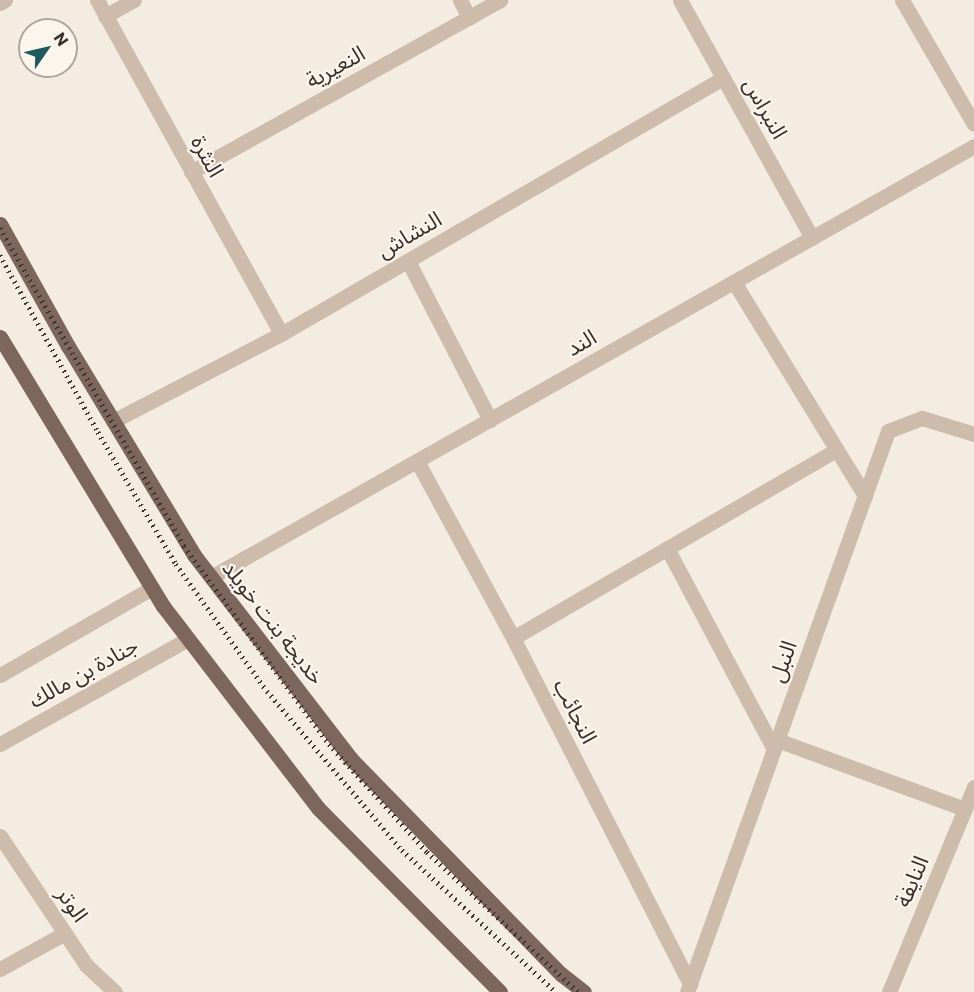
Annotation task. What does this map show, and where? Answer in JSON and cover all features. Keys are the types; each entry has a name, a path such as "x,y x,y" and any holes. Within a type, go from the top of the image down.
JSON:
{"main road":[{"name":"خديجة بنت خويلد","path":"0,224 113,421 194,555 351,759 561,974 584,992"},
{"path":"0,338 152,588 188,639 318,808 500,992"}],"street":[{"path":"0,3 5,0"},
{"name":"النثرة","path":"96,0 281,334"},
{"path":"105,16 134,0"},
{"path":"459,0 469,18"},
{"name":"النعيرية","path":"191,172 500,0"},
{"name":"النبراس","path":"680,0 812,238"},
{"path":"902,0 974,124"},
{"name":"النشاش","path":"113,421 281,334 723,78"},
{"name":"الند","path":"211,577 974,146"},
{"path":"408,261 490,420"},
{"path":"734,282 865,496"},
{"name":"النبل","path":"689,988 888,431 922,418 974,434"},
{"path":"513,638 836,450"},
{"name":"النجائب","path":"417,460 513,638 689,988"},
{"path":"667,548 776,744 965,809"},
{"name":"جنادة بن مالك","path":"0,675 152,588"},
{"name":"جنادة بن مالك","path":"0,744 188,639"},
{"name":"النايفة","path":"889,992 974,787"},
{"name":"الوتر","path":"0,836 86,965 115,992"},
{"path":"0,969 65,933"}],"railway":[{"path":"0,228 184,546 329,744 427,852 578,992"},
{"path":"0,255 98,432 176,564 267,691 402,850 556,992"}]}
